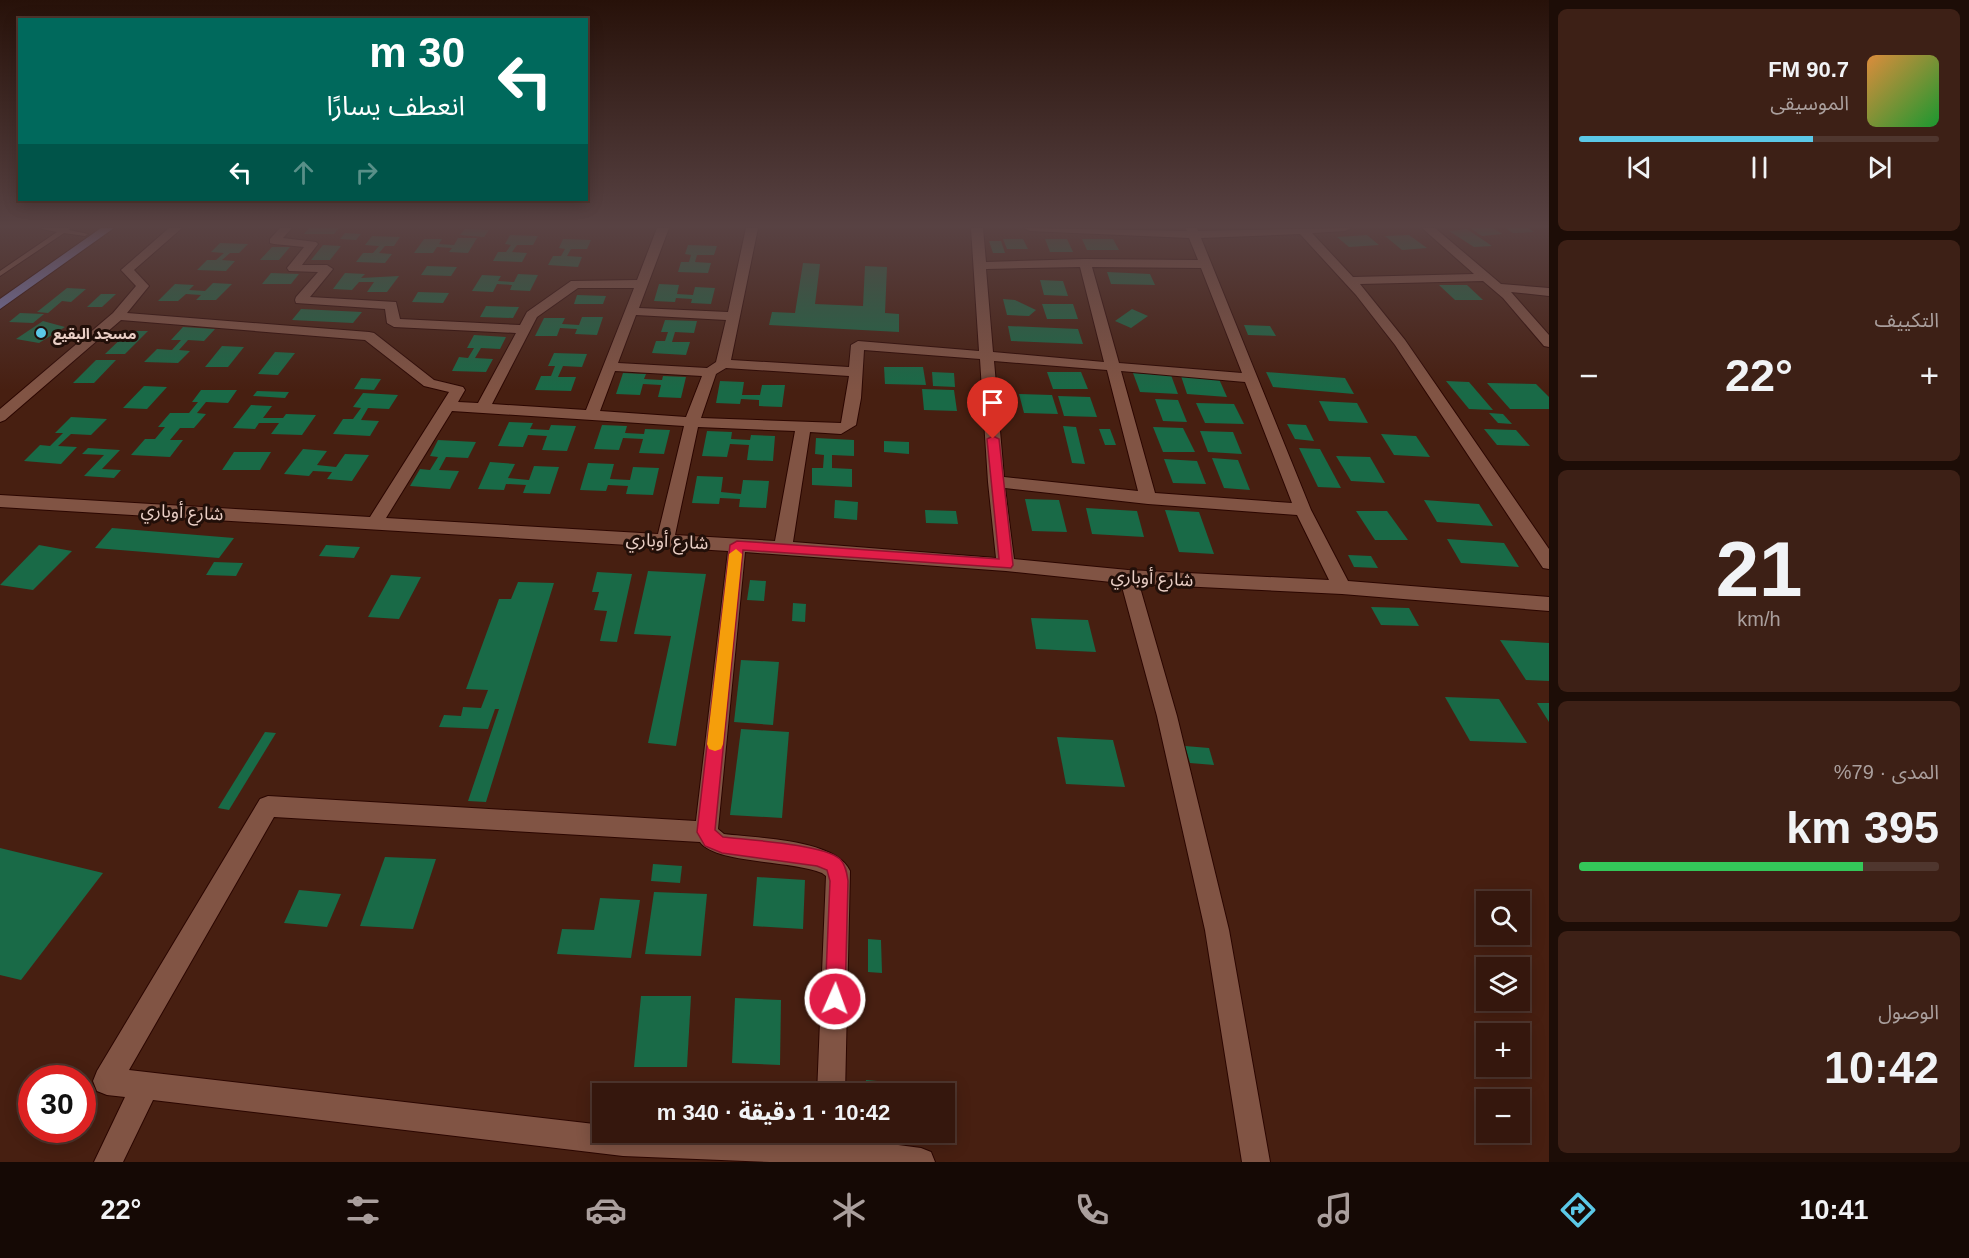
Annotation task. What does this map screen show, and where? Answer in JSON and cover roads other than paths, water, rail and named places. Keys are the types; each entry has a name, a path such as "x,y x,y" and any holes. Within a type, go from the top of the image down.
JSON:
{"highway":[{"path":"0,294 17,282"},
{"path":"0,305 32,282"}],"street":[{"path":"0,417 118,316 143,286 139,282"},
{"path":"316,282 301,300 391,305 394,323"},
{"path":"665,541 692,422 717,368 734,316 741,282"},
{"path":"981,282 996,482 1006,565"},
{"path":"1090,282 1148,498"},
{"path":"1212,282 1303,510 1342,587"},
{"path":"1351,282 1400,343 1549,563"},
{"path":"1492,282 1549,343"},
{"path":"482,408 532,315 576,284 642,284 591,416"},
{"path":"1498,287 1549,292"},
{"path":"631,311 734,316"},
{"path":"118,316 369,336 394,323 524,329"},
{"path":"369,336 429,383 458,390 375,523"},
{"path":"448,406 841,429 848,425 855,398 858,345 1251,378"},
{"path":"610,367 856,372"},
{"path":"783,548 803,427"},
{"path":"996,482 1148,498 1303,510"},
{"name":"شارع أوباري","path":"0,501 783,548 1128,577 1342,587 1549,604"},
{"path":"737,545 706,832 712,840 722,845 818,858 833,864 838,871 831,1083"},
{"path":"1128,577 1167,716 1217,930 1256,1162"},
{"path":"706,832 268,806 107,1081 623,1142 782,1155 823,1143"},
{"path":"108,1162 146,1085"},
{"path":"839,1143 921,1162"}],"place":[{"name":"مسجد البقيع","path":"41,333"}]}
